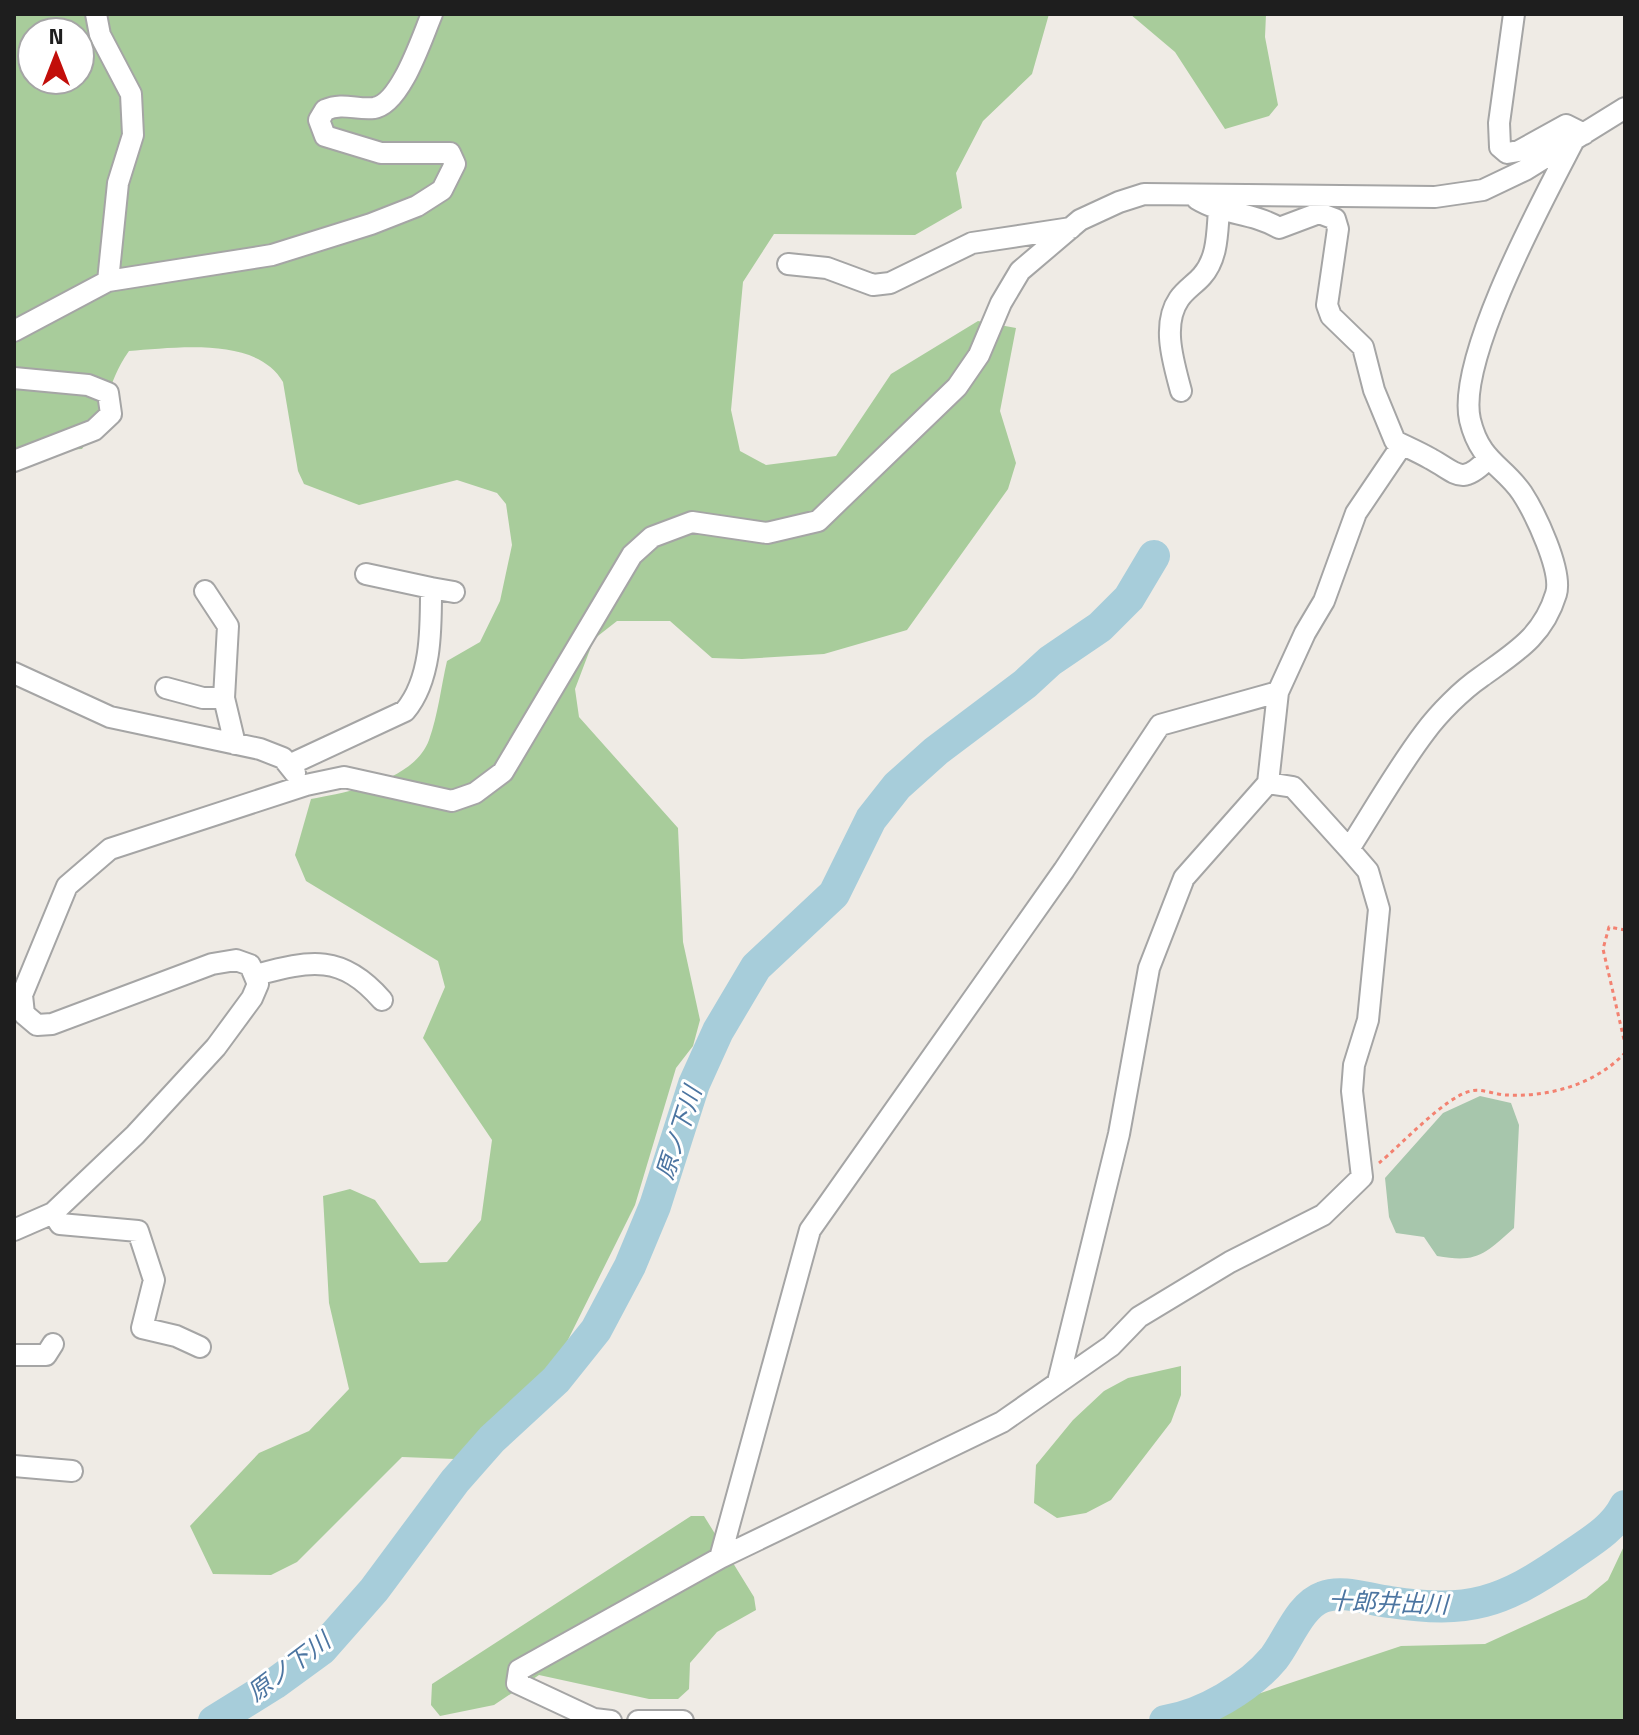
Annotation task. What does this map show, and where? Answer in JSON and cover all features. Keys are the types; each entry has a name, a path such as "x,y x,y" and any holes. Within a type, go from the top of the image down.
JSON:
{"street":[{"path":"96,14 100,35 131,94 133,135 118,183 108,281"},
{"path":"14,331 108,281 272,255 371,224 417,206 442,190 455,164 450,153 381,153 340,143 325,136 319,120 325,110 337,104 374,108 386,103 406,74 432,14"},
{"path":"1514,14 1499,123 1500,147 1507,153 1519,151 1566,125 1579,137"},
{"path":"14,1230 53,1213 135,1135 216,1047 252,998 258,984 250,965 236,960 212,964 52,1024 37,1025 24,1014 22,995 67,886 86,866 110,849 306,785 344,777 452,801 475,793 503,772 632,555 652,537 692,522 767,533 818,521 957,387 979,355 1001,303 1020,271 1071,228 1119,202 1144,194 1435,197 1483,190 1525,170 1625,108"},
{"path":"1349,849 1426,730 1478,678 1516,654 1542,624 1557,592 1557,569 1521,492 1487,460 1470,419 1471,374 1519,247 1579,137"},
{"path":"1191,196 1219,210 1247,213 1279,228 1319,213 1335,219 1338,229 1327,305 1331,316 1363,347 1374,390 1395,441 1434,460 1450,473 1474,473 1487,460"},
{"path":"1181,391 1171,349 1171,325 1178,299 1204,274 1215,253 1219,210"},
{"path":"788,264 827,268 873,285 890,283 972,243 1071,228"},
{"path":"14,378 88,385 108,393 111,414 94,430 14,461"},
{"path":"1058,1382 1119,1134 1149,968 1184,878 1268,783 1278,692 1305,633 1324,601 1356,513 1402,445"},
{"path":"366,574 454,592"},
{"path":"289,765 405,711 414,700 431,637 431,588"},
{"path":"205,591 228,626 224,698 235,744"},
{"path":"14,673 110,717 235,744 283,758 306,785"},
{"path":"166,688 203,698 224,698"},
{"path":"720,1558 810,1230 1064,870 1160,725 1278,692"},
{"path":"611,1721 594,1719 517,1683 519,1670 720,1558 1002,1422 1111,1346 1139,1317 1230,1262 1323,1215 1362,1177 1352,1091 1354,1065 1368,1020 1379,909 1368,871 1349,849 1293,787 1268,783"},
{"path":"256,975 294,965 350,970 364,979 382,1000"},
{"path":"53,1213 60,1224 138,1231 154,1280 142,1328 176,1336 200,1347"},
{"path":"14,1355 46,1355 53,1344"},
{"path":"14,1466 72,1471"},
{"path":"638,1721 683,1721"}],"path":[{"path":"1625,930 1609,927 1603,949 1625,1044"},
{"path":"1362,1177 1416,1133 1441,1107 1471,1090 1508,1095 1552,1092 1605,1074 1625,1053"}],"green space":[{"path":"14,14 1049,14 1032,74 983,121 956,173 962,208 915,235 774,234 743,282 731,410 740,451 766,465 836,456 891,374 978,321 1016,328 1000,411 1016,463 1008,489 907,630 824,654 742,659 712,658 670,621 617,621 594,639 575,689 579,717 678,828 683,942 700,1020 693,1046 676,1068 635,1205 541,1394 455,1459 402,1457 297,1562 271,1575 213,1574 190,1526 259,1453 309,1431 349,1389 329,1303 323,1196 350,1189 375,1200 420,1263 447,1262 481,1220 492,1140 423,1038 445,987 438,961 306,881 295,855 311,799 378,782 409,766 421,754 432,730 447,661 480,642 500,601 512,545 506,504 497,493 457,480 359,505 304,484 298,471 283,382 271,367 254,357 214,348 129,351 115,376 97,425 82,449 14,453"},
{"path":"1130,14 1266,14 1265,37 1278,105 1269,116 1225,129 1175,52"},
{"path":"1480,1096 1511,1103 1519,1125 1514,1228 1479,1255 1462,1258 1437,1256 1424,1237 1396,1233 1389,1217 1385,1178 1443,1113"},
{"path":"1181,1366 1181,1395 1171,1422 1111,1500 1086,1513 1057,1518 1034,1503 1036,1465 1073,1420 1104,1391 1128,1378"},
{"path":"691,1516 704,1516 754,1597 756,1610 717,1632 690,1663 689,1689 678,1699 649,1699 539,1675 494,1705 440,1716 431,1705 432,1684"},
{"path":"1625,1544 1625,1721 1177,1721 1401,1646 1485,1644 1586,1598 1608,1580"}],"waterway":[{"name":"原ノ下川","path":"214,1721 274,1684 322,1649 374,1590 455,1481 492,1439 556,1380 596,1330 630,1266 655,1206 694,1084 718,1031 756,967 834,894 871,819 897,786 936,751 1025,684 1050,661 1100,627 1129,598 1154,556"},
{"name":"十郎井出川","path":"1165,1721 1210,1706 1252,1680 1274,1658 1308,1607 1323,1597 1348,1595 1442,1607 1484,1601 1523,1586 1567,1558 1607,1529 1625,1506"}]}
